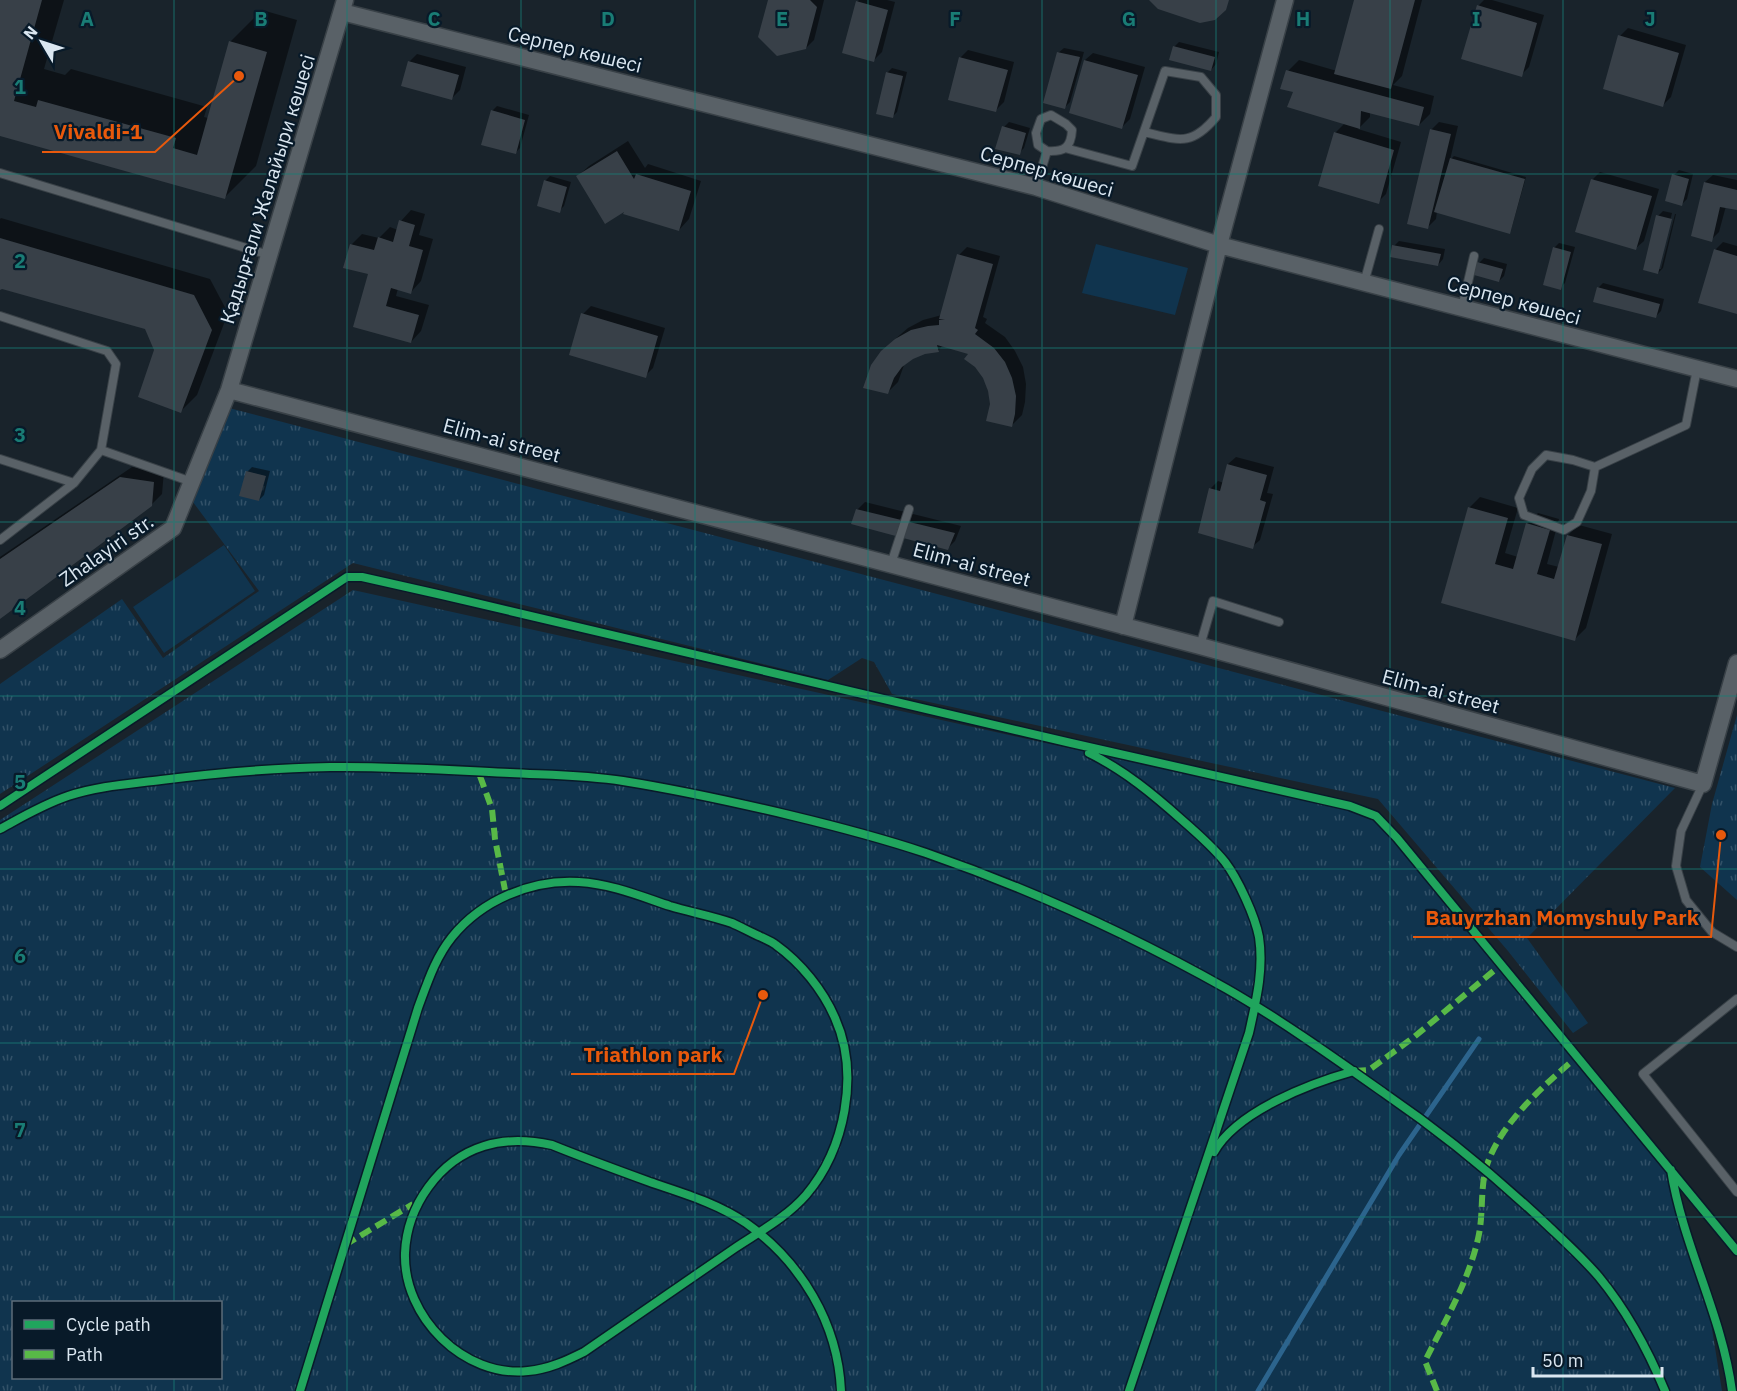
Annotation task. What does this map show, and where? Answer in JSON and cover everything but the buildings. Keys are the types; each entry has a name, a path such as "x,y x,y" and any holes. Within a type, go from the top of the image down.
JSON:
{"street":[{"path":"1123,626 1219,245 1286,0"},
{"name":"Серпер көшесі","path":"344,6 1036,187 1219,245 1737,379"},
{"name":"Қадырғали Жалайыри көшесі","path":"229,390 344,6"},
{"name":"Elim-ai street","path":"229,390 1200,646 1703,784"},
{"name":"Zhalayiri str.","path":"0,650 173,528 229,390"},
{"path":"1703,784 1737,663"}],"lane":[{"path":"1065,148 1132,166 1165,71 1201,77 1216,96 1216,117 1205,130 1186,140 1144,132"},
{"path":"1052,116 1072,130 1071,138 1065,148 1059,152 1047,151 1038,145 1036,133 1041,119 1052,116"},
{"path":"1036,187 1047,151"},
{"path":"0,173 269,255"},
{"path":"1364,283 1379,229"},
{"path":"1462,308 1474,256"},
{"path":"0,316 107,351 116,364 101,450 74,483 0,540"},
{"path":"1595,467 1591,491 1577,522 1564,530 1524,516 1519,498 1533,469 1546,455 1595,467 1686,425 1697,369"},
{"path":"101,450 192,482"},
{"path":"0,459 74,483"},
{"path":"891,564 909,509"},
{"path":"1200,646 1213,601 1280,622"},
{"path":"1703,784 1681,831 1676,866 1686,900 1712,932 1737,947"},
{"path":"1737,999 1644,1074 1737,1192"}],"green space":[{"path":"1096,244 1188,268 1175,315 1082,293"},
{"path":"229,408 1675,788 1527,938 1588,1023 1573,1033 1508,951 1378,799 892,694 874,662 862,658 828,680 353,563 0,794 0,684 122,599 163,658 259,591 190,498"},
{"path":"224,545 255,591 164,653 133,607"},
{"path":"353,590 1376,816 1671,1170 1707,1298 1722,1391 0,1391 0,820"},
{"path":"1737,715 1737,900 1700,867 1712,804"}],"waterway":[{"path":"1258,1391 1399,1155 1479,1039"}],"marked path":[{"path":"480,776 492,809 505,890"},
{"path":"1354,1071 1369,1070 1414,1037 1496,969"},
{"path":"1437,1391 1425,1361 1470,1267 1479,1234 1484,1176 1490,1157 1516,1116 1552,1078 1577,1057"},
{"path":"345,1245 413,1204"}],"cycle path":[{"path":"0,806 347,577 362,577 442,595 1350,806 1376,816 1397,838 1737,1251"},
{"path":"1089,753 1114,767 1149,792 1220,856 1230,869 1250,909 1259,937 1261,961 1259,985 1249,1033 1129,1391"},
{"path":"0,829 59,799 114,786 267,770 330,767 398,768 595,777 623,781 706,796 789,815 858,832 926,853 1080,914 1191,969 1287,1026 1405,1108 1447,1139 1507,1189 1593,1270 1628,1317 1665,1391"},
{"path":"300,1391 418,1008 436,962 452,937 478,912 509,894 526,888 561,882 591,883 614,888 732,923 772,942 794,960 824,997 843,1040 847,1086 839,1134 831,1156 819,1176 806,1195 790,1210 772,1224 763,1230 754,1236 735,1248 584,1352 557,1364 528,1371 504,1371 482,1365 460,1354 442,1339 426,1320 414,1299 407,1277 405,1253 407,1235 412,1218 428,1187 453,1162 484,1146 518,1141 552,1145 711,1204 735,1216 746,1223 766,1239 799,1275 824,1318 833,1342 841,1391"},
{"path":"1214,1152 1225,1137 1257,1112 1297,1091 1354,1071"},
{"path":"1671,1170 1684,1226 1720,1335 1732,1391"}],"place":[{"name":"Vivaldi-1","path":"239,76"},
{"name":"Bauyrzhan Momyshuly Park","path":"1721,835"},
{"name":"Triathlon park","path":"763,995"}]}
